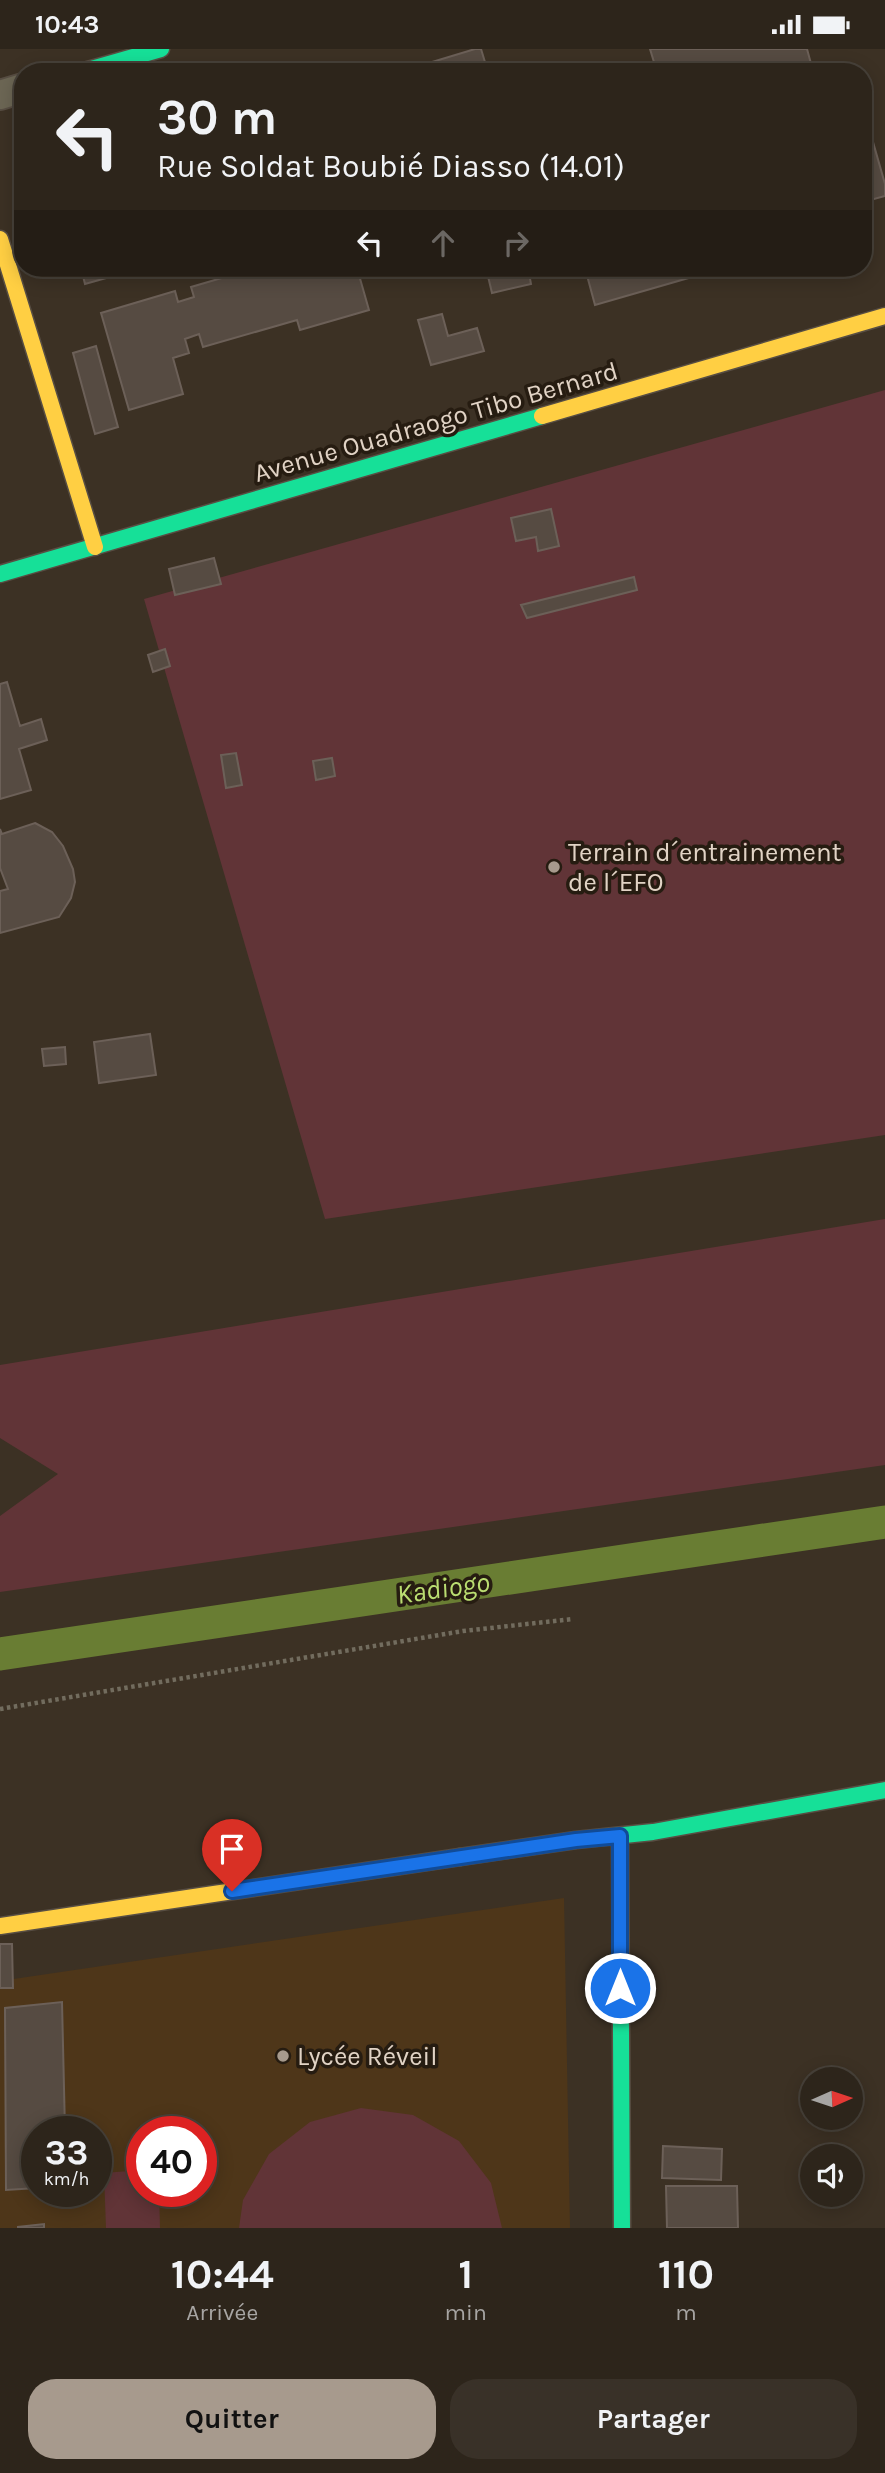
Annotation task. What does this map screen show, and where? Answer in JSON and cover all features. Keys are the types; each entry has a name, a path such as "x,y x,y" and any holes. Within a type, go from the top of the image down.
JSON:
{"street":[{"path":"112,63 161,49"},
{"path":"0,239 95,547"},
{"name":"Avenue Ouadraogo Tibo Bernard","path":"0,574 885,316"},
{"path":"0,1926 562,1842 620,1836 885,1790"},
{"path":"620,1836 622,2228"}],"path":[{"path":"0,1709 463,1631 573,1619"}],"shaded area":[{"name":"Terrain d´entrainement de l´EFO","path":"885,390 885,1135 325,1219 144,599"},
{"path":"885,1219 885,1465 0,1592 0,1516 58,1474 0,1438 0,1365"},
{"name":"Lycée Réveil","path":"564,1898 570,2228 0,2228 0,1981"},
{"path":"361,2108 413,2115 459,2141 491,2183 502,2228 239,2228 243,2200 269,2154 310,2122"},
{"path":"126,2171 126,2207 159,2207 160,2228 106,2228 105,2207 112,2207 112,2172"}],"building":[{"path":"481,49 485,63 429,63"},
{"path":"650,49 807,49 811,63 654,63"},
{"path":"872,138 885,184 885,196 872,200"},
{"path":"83,277 110,277 85,284"},
{"path":"225,277 360,277 369,310 300,330 297,320 203,347 199,334 185,339 189,353 173,358 183,394 129,410 101,313 175,291 178,302 194,297 191,287"},
{"path":"488,277 530,277 531,284 492,293"},
{"path":"587,277 692,277 595,305"},
{"path":"442,314 448,336 477,328 484,351 431,365 418,320"},
{"path":"96,346 118,427 95,434 73,353"},
{"path":"551,509 559,546 538,551 536,537 516,541 511,518"},
{"path":"214,558 221,584 175,595 169,569"},
{"path":"634,577 637,590 527,618 521,605"},
{"path":"165,649 170,666 153,672 148,655"},
{"path":"7,682 20,726 41,719 47,740 19,749 31,790 0,799 0,684"},
{"path":"236,753 242,785 226,788 221,755"},
{"path":"332,758 335,776 316,780 313,761"},
{"path":"35,823 52,832 63,846 73,869 75,882 71,898 59,917 0,933 0,891 8,889 0,868 0,829 2,834"},
{"path":"150,1034 156,1075 99,1083 94,1042"},
{"path":"65,1047 66,1064 44,1066 42,1049"},
{"path":"0,1944 12,1944 13,1988 0,1988"},
{"path":"62,2002 65,2116 21,2116 21,2189 6,2190 5,2008"},
{"path":"663,2146 722,2149 721,2180 662,2178"},
{"path":"666,2186 737,2186 738,2228 667,2228"},
{"path":"44,2224 44,2228 18,2228 18,2227"}],"waterway":[{"name":"Kadiogo","path":"0,1654 885,1522"}],"traffic: fast":[{"path":"112,63 161,49"},
{"path":"0,574 542,416"},
{"path":"460,1857 653,1832 885,1790"},
{"path":"620,1836 622,2228"}],"traffic: slow":[{"path":"0,239 95,547"},
{"path":"542,416 885,316"},
{"path":"0,1926 460,1857"}],"place":[{"name":"Terrain d´entrainement de l´EFO","path":"554,867"},
{"name":"Lycée Réveil","path":"283,2056"}],"route":[{"path":"232,1891 576,1840 620,1836 620,1988"}]}
